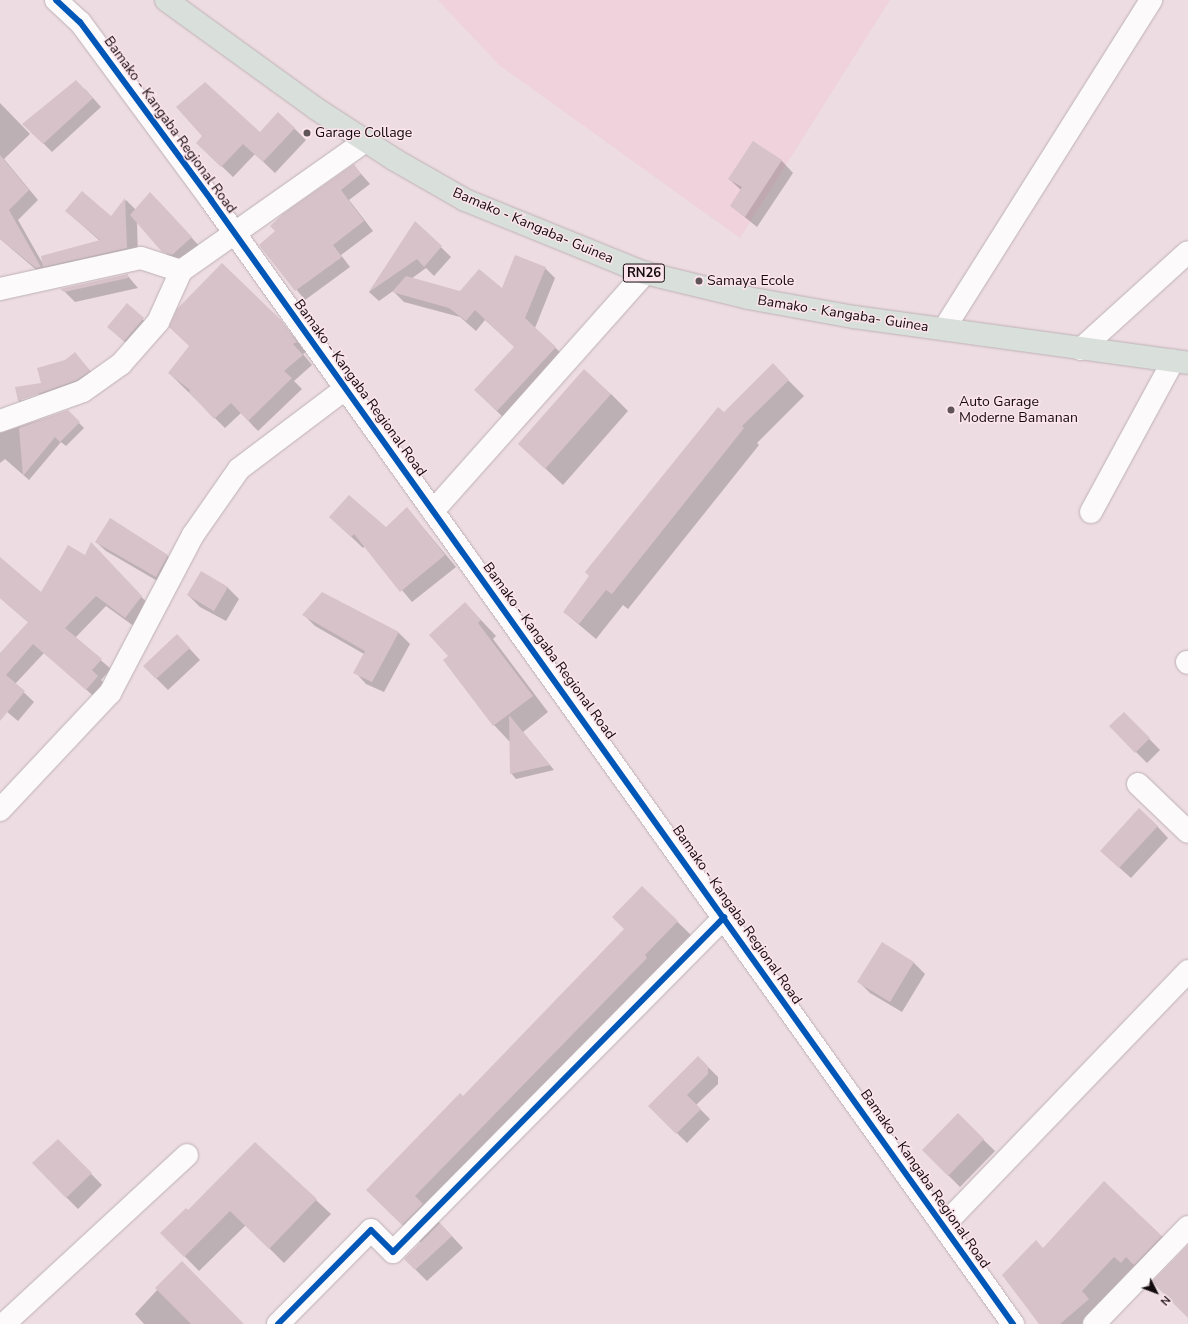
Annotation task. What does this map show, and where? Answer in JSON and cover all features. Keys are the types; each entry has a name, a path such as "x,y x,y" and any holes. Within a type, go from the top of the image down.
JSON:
{"main road":[{"name":"Bamako - Kangaba- Guinea","path":"166,0 315,108 365,141 466,200 645,273 748,298 944,329 1180,362"}],"street":[{"name":"Bamako - Kangaba Regional Road","path":"56,0 80,22 234,233 724,916 1013,1324"},
{"path":"944,329 1151,0"},
{"path":"0,421 83,391 121,364 158,322 181,271 365,141"},
{"path":"1081,349 1188,252"},
{"path":"0,289 140,258 181,271"},
{"path":"433,511 645,273"},
{"path":"1092,512 1180,362"},
{"path":"0,810 110,693 193,535 239,469 346,388"},
{"path":"1138,784 1188,832"},
{"path":"278,1324 371,1230 393,1252 724,916"},
{"path":"943,1226 1188,971"},
{"path":"4,1324 187,1156"},
{"path":"1094,1324 1188,1227"}],"shaded area":[{"path":"438,0 890,0 740,238 499,65"}],"building":[{"path":"76,80 93,98 43,144 22,124"},
{"path":"205,82 260,132 278,112 295,128 263,162 243,144 221,167 196,143 202,136 176,107"},
{"path":"753,141 782,160 745,217 730,206 742,187 728,179"},
{"path":"0,155 29,190 9,210 41,267 36,268 0,239"},
{"path":"354,164 361,174 341,190 364,221 333,245 342,257 295,291 259,245 275,231 270,226 284,213"},
{"path":"82,191 111,216 125,198 127,248 43,267 41,256 100,240 65,211"},
{"path":"150,192 192,237 172,255 162,252 130,215"},
{"path":"415,221 442,246 424,267 417,259 369,292"},
{"path":"515,255 546,267 525,318 556,347 497,411 474,390 514,347 475,310 466,321 449,308 392,292 406,276 460,291 479,269 502,288"},
{"path":"222,263 281,320 297,342 293,344 303,355 284,371 292,378 248,421 231,403 214,419 189,392 190,390 168,373 189,346 169,327 177,309"},
{"path":"128,274 128,278 64,292 60,289"},
{"path":"127,303 144,318 124,341 107,327"},
{"path":"75,352 90,371 77,380 18,401 15,387 41,383 37,368 65,360"},
{"path":"773,363 789,380 742,426 744,428 612,594 606,590 579,624 563,612 589,576 585,572 718,407 724,412"},
{"path":"584,369 611,394 545,469 518,444"},
{"path":"68,410 80,422 60,442 55,437 23,476 19,428"},
{"path":"349,495 386,527 407,507 445,555 400,592 354,534 351,537 329,517"},
{"path":"110,518 168,555 156,577 95,542"},
{"path":"91,542 142,596 125,618 96,596 65,628 102,659 92,670 98,676 86,690 33,644 6,675 25,691 0,721 0,653 28,622 0,598 0,557 41,592 68,545 85,555"},
{"path":"201,571 228,587 214,611 187,595"},
{"path":"322,592 399,632 372,682 353,673 365,651 302,615"},
{"path":"465,602 481,620 478,623 533,696 493,726 443,660 448,656 429,635"},
{"path":"177,634 190,648 156,679 143,666"},
{"path":"1124,712 1150,738 1135,753 1109,726"},
{"path":"509,715 550,765 510,774"},
{"path":"1139,808 1158,826 1119,868 1100,851"},
{"path":"642,886 678,921 645,955 647,958 415,1196 423,1204 402,1225 366,1190 460,1093 463,1096 624,929 612,917"},
{"path":"882,942 914,962 890,1002 857,982"},
{"path":"698,1056 708,1066 708,1074 687,1095 701,1109 676,1134 648,1106"},
{"path":"958,1113 984,1139 948,1176 922,1150"},
{"path":"58,1139 92,1173 66,1198 32,1163"},
{"path":"255,1142 317,1199 269,1249 230,1211 184,1257 160,1233 186,1208 188,1210"},
{"path":"1104,1181 1162,1236 1134,1265 1126,1257 1121,1263 1114,1257 1082,1291 1089,1299 1060,1324 1039,1324 1002,1275 1036,1240 1043,1248"},
{"path":"440,1223 452,1236 415,1270 404,1259"},
{"path":"1188,1245 1188,1318 1152,1282"},
{"path":"182,1261 244,1324 191,1324 155,1288"}],"cycle path":[{"path":"56,0 80,22 211,200 1013,1324"},
{"path":"278,1324 371,1230 393,1252 724,917"}],"place":[{"name":"Garage Collage","path":"307,133"},
{"name":"Samaya Ecole","path":"699,281"},
{"name":"Auto Garage Moderne Bamanan","path":"951,410"}]}
